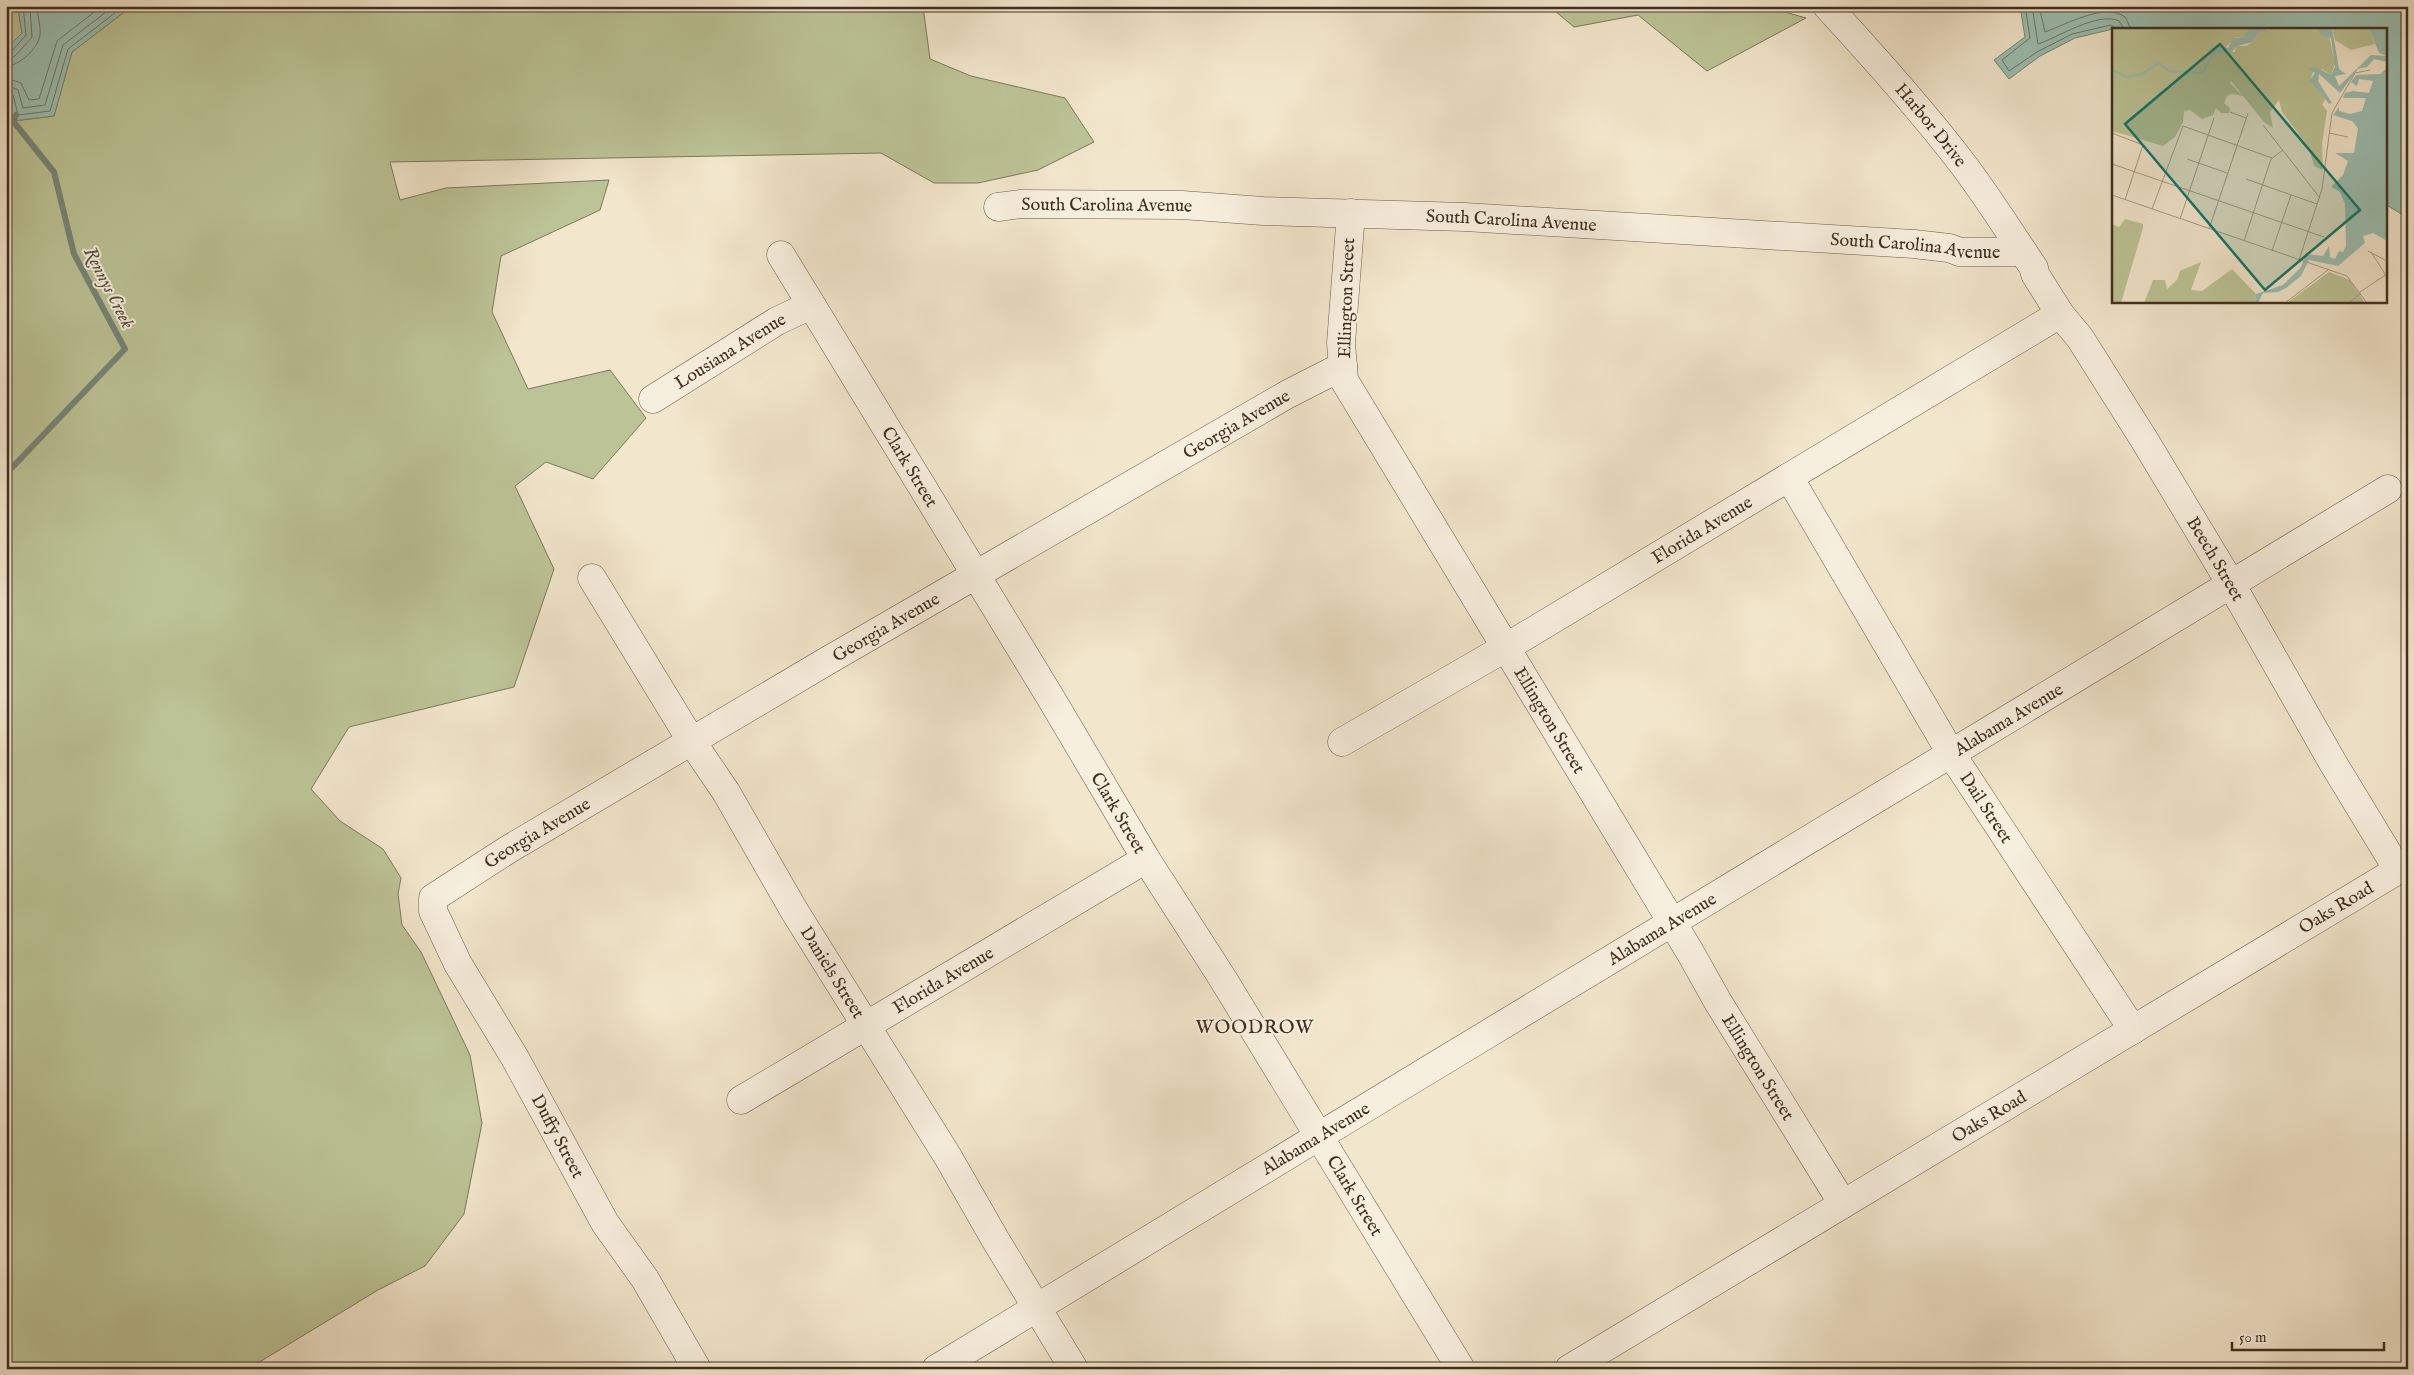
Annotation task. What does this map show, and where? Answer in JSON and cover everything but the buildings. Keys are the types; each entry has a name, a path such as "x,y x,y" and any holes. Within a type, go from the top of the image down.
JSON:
{"street":[{"name":"Harbor Drive","path":"1827,6 1911,100 1962,163 2023,252"},
{"name":"South Carolina Avenue","path":"998,207 1022,204 1182,205 1264,211 1466,217 1646,226 1914,244 1950,248 1960,252 1972,253 2023,252"},
{"name":"Ellington Street","path":"1351,213 1341,343 1344,380 1672,922 1718,1002 1843,1204"},
{"name":"Beech Street","path":"2023,252 2060,314 2080,338 2120,401 2231,584 2333,763 2403,867"},
{"name":"Clark Street","path":"781,255 1057,708 1146,859 1223,979 1461,1369"},
{"name":"Lousiana Avenue","path":"653,399 777,321 811,305"},
{"name":"Florida Avenue","path":"1342,742 1505,648 2060,314"},
{"name":"Georgia Avenue","path":"433,898 508,849 1288,394 1343,366"},
{"name":"Dail Street","path":"1789,477 1952,755 2132,1030"},
{"name":"Alabama Avenue","path":"936,1369 1318,1134 1952,755 2388,489"},
{"name":"Daniels Street","path":"592,578 692,742 726,792 865,1026 948,1157 1074,1369"},
{"name":"Florida Avenue","path":"740,1100 1146,859"},
{"name":"Oaks Road","path":"1569,1369 2403,867"},
{"name":"Duffy Street","path":"433,898 433,911 458,964 515,1058 605,1223 645,1279 697,1369"}],"green space":[{"path":"6,6 20,6 18,9 22,33 6,49"},
{"path":"132,6 923,6 930,59 971,76 1065,98 1094,142 1038,170 978,183 934,183 881,153 390,162 400,200 446,188 609,180 600,210 501,256 492,312 528,389 610,370 646,418 593,479 546,462 515,486 554,569 514,687 349,727 311,789 340,821 383,849 401,878 398,894 402,925 421,952 470,1055 482,1123 464,1214 425,1266 378,1290 248,1369 6,1369 6,85 13,121 54,116 72,52"},
{"path":"1549,6 1764,6 1806,18 1707,71 1638,15 1574,27"}],"water":[{"path":"20,6 132,6 72,52 54,116 13,121 6,85 6,49 22,33 18,9"},
{"path":"2020,6 2408,6 2408,218 2386,205 2386,28 2112,28 2075,38 2040,56 2009,79 1994,60 2025,37"}],"waterway":[{"name":"Rennys Creek","path":"6,474 125,349 74,254 54,172 13,121 16,115"}],"district":[{"name":"WOODROW","path":"1255,1026"}]}
